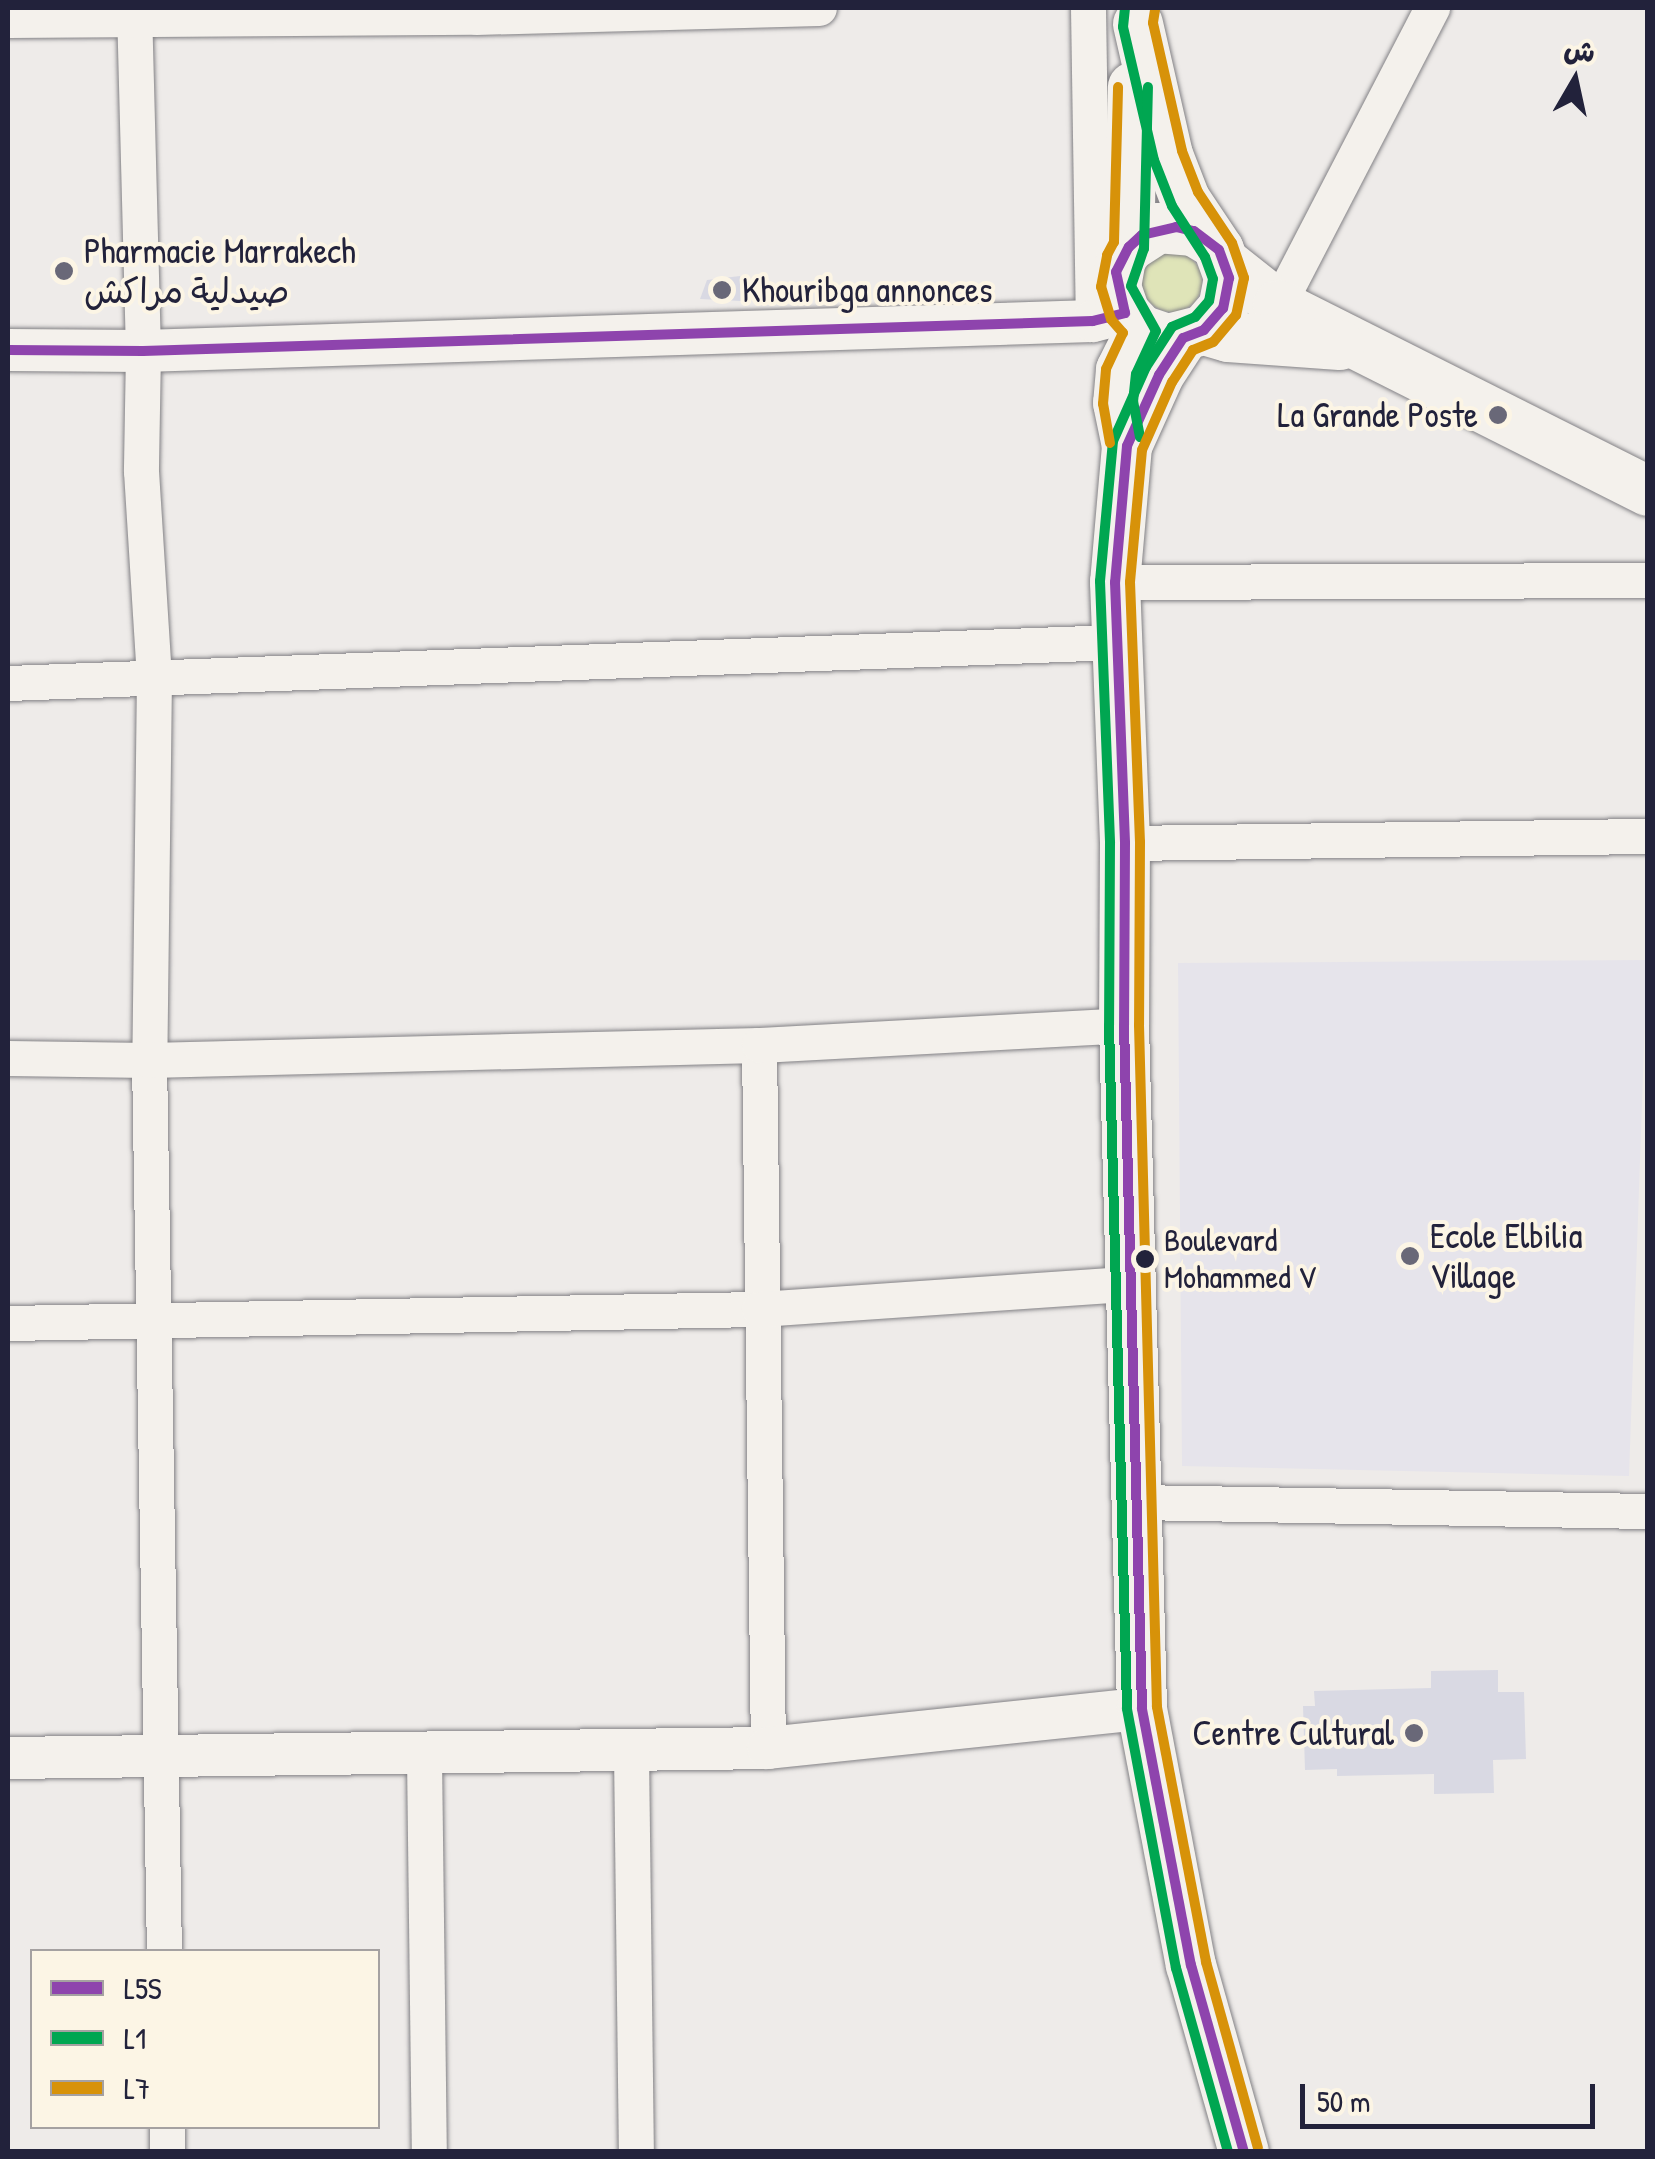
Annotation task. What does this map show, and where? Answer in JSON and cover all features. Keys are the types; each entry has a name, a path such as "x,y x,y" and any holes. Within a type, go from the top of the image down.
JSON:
{"main road":[{"path":"1139,16 1129,247 1116,272 1149,326"},
{"path":"1139,16 1168,154 1185,199 1217,252 1228,293 1223,308 1149,326 1121,370 1118,404 1126,446 1114,582 1125,843 1129,1284 1142,1710 1191,1966 1244,2152"},
{"path":"1129,247 1158,228 1194,230 1278,304 1648,490"},
{"path":"1149,326 1228,337 1360,347"}],"street":[{"path":"8,20 135,13 819,8"},
{"path":"8,350 143,351 1149,326 1088,8"},
{"path":"1278,304 1432,8"},
{"path":"135,13 143,351 141,471 154,677 150,1060 164,1949"},
{"path":"1114,582 1648,580"},
{"path":"8,684 1117,642"},
{"path":"1125,843 1648,836"},
{"path":"8,1058 150,1060 759,1045 1124,1025"},
{"path":"759,1045 768,1748"},
{"path":"8,1323 760,1309 1129,1284"},
{"path":"1136,1502 1648,1511"},
{"path":"8,1758 162,1753 424,1756 768,1748 1142,1710"},
{"path":"631,1752 636,2152"},
{"path":"424,1756 430,2152"}],"shaded area":[{"name":"Ecole Elbilia Village","path":"1647,960 1629,1476 1182,1466 1178,963"}],"green space":[{"path":"1172,252 1193,261 1202,282 1193,303 1172,312 1151,303 1142,282 1151,261"}],"building":[{"name":"Khouribga annonces","path":"740,276 741,301 700,299 707,280"},
{"name":"Centre Cultural","path":"1498,1670 1498,1692 1524,1692 1526,1759 1493,1760 1494,1793 1434,1794 1434,1774 1337,1776 1337,1769 1305,1770 1303,1706 1315,1706 1314,1691 1431,1688 1431,1671"}],"transit line":[{"name":"L1","path":"1125,8 1123,27 1154,160 1172,206 1205,257 1213,279 1209,301 1195,317 1172,327 1146,367 1113,441 1100,581 1110,843 1109,1025 1127,1709 1176,1968 1228,2152"},
{"name":"L7","path":"1155,10 1153,23 1182,151 1198,192 1232,243 1244,278 1236,315 1213,342 1193,350 1172,382 1142,450 1130,582 1140,842 1139,1025 1157,1707 1206,1962 1258,2148"},
{"name":"L7","path":"1110,443 1103,404 1106,369 1123,333 1111,319 1101,287 1107,255 1114,242 1118,87"},
{"name":"L1","path":"1140,437 1133,402 1136,374 1156,331 1131,286 1144,249 1148,87"},
{"name":"L5S","path":"1125,313 1116,272 1129,247 1142,235 1176,227 1194,231 1219,250 1229,278 1223,308 1204,330 1183,338 1159,375 1127,446 1115,582 1125,843 1124,1025 1142,1709 1191,1965 1244,2152"},
{"name":"L5S","path":"8,350 143,351 1093,321 1125,313"}],"place":[{"name":"Pharmacie Marrakech صيدلية مراكش","path":"64,271"},
{"name":"Khouribga annonces","path":"722,290"},
{"name":"La Grande Poste","path":"1498,415"},
{"name":"Ecole Elbilia Village","path":"1410,1256"},
{"name":"Boulevard Mohammed V","path":"1145,1259"},
{"name":"Centre Cultural","path":"1414,1733"}]}
